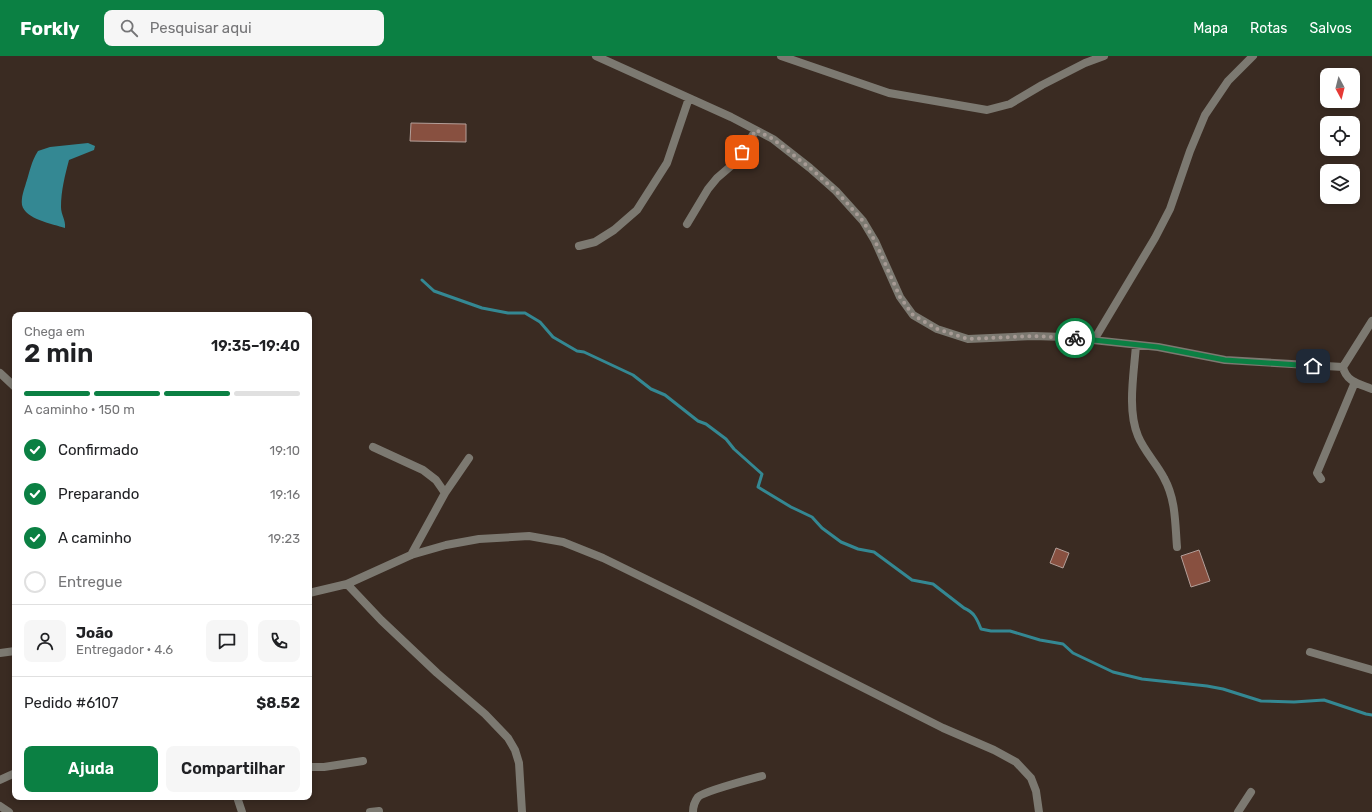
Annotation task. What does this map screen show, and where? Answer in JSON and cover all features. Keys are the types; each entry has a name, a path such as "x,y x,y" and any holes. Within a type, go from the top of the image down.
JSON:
{"street":[{"path":"596,56 756,130 773,139 810,168 836,191 863,221 875,241 900,297 913,315 937,329 968,339 1032,336 1094,340 1158,347 1225,360 1343,368"},
{"path":"781,56 889,93 987,110 1010,104 1042,85 1085,63 1104,56"},
{"path":"1094,340 1155,238 1170,209 1190,151 1205,114 1228,81 1254,56"},
{"path":"578,246 595,242 614,230 637,210 667,163 689,98"},
{"path":"687,224 708,189 717,178 731,166 756,130"},
{"path":"1372,321 1343,368 1344,374 1349,380 1372,389"},
{"path":"1136,345 1132,416 1138,436 1164,478 1174,504 1177,547"},
{"path":"0,373 12,384"},
{"path":"1321,479 1316,473 1355,382"},
{"path":"373,447 423,470 436,480 445,492"},
{"path":"411,555 445,492 469,458"},
{"path":"312,592 347,584 411,555 480,539 529,536 563,542 603,558 943,728 994,750 1016,762 1031,778 1036,791 1039,812"},
{"path":"347,584 381,620 437,673 485,714 508,738 515,750 519,763 522,812"},
{"path":"0,653 12,651"},
{"path":"1310,652 1372,670"},
{"path":"312,767 324,767 363,760"},
{"path":"0,780 12,774"},
{"path":"692,812 698,797 709,792 762,776"},
{"path":"1238,812 1251,792"},
{"path":"238,800 242,812"},
{"path":"0,806 9,812"},
{"path":"370,812 379,811"}],"water":[{"path":"88,143 95,146 94,150 69,160 61,201 61,210 65,222 65,228 40,220 28,214 22,205 22,196 32,163 38,151 50,147"}],"building":[{"path":"411,123 466,124 466,142 410,141"},
{"path":"1056,548 1069,553 1063,568 1050,563"},
{"path":"1199,550 1210,581 1191,587 1181,556"}],"waterway":[{"path":"422,280 434,291 482,308 508,313 525,313 540,322 553,337 577,351 584,352 633,375 651,389 665,395 698,421 706,424 726,439 734,449 762,474 758,487 791,507 812,517 822,528 841,542 858,549 874,552 912,580 933,584 973,614 981,629 991,631 1010,631 1040,640 1063,644 1073,653 1113,672 1142,679 1207,686 1223,689 1261,701 1294,702 1324,700 1372,715"}],"way so far":[{"path":"742,152 756,130 773,139 836,191 863,221 875,241 900,297 913,315 937,329 968,339 1032,336 1075,338"}],"route":[{"path":"1075,338 1158,347 1225,360 1313,366"}]}
